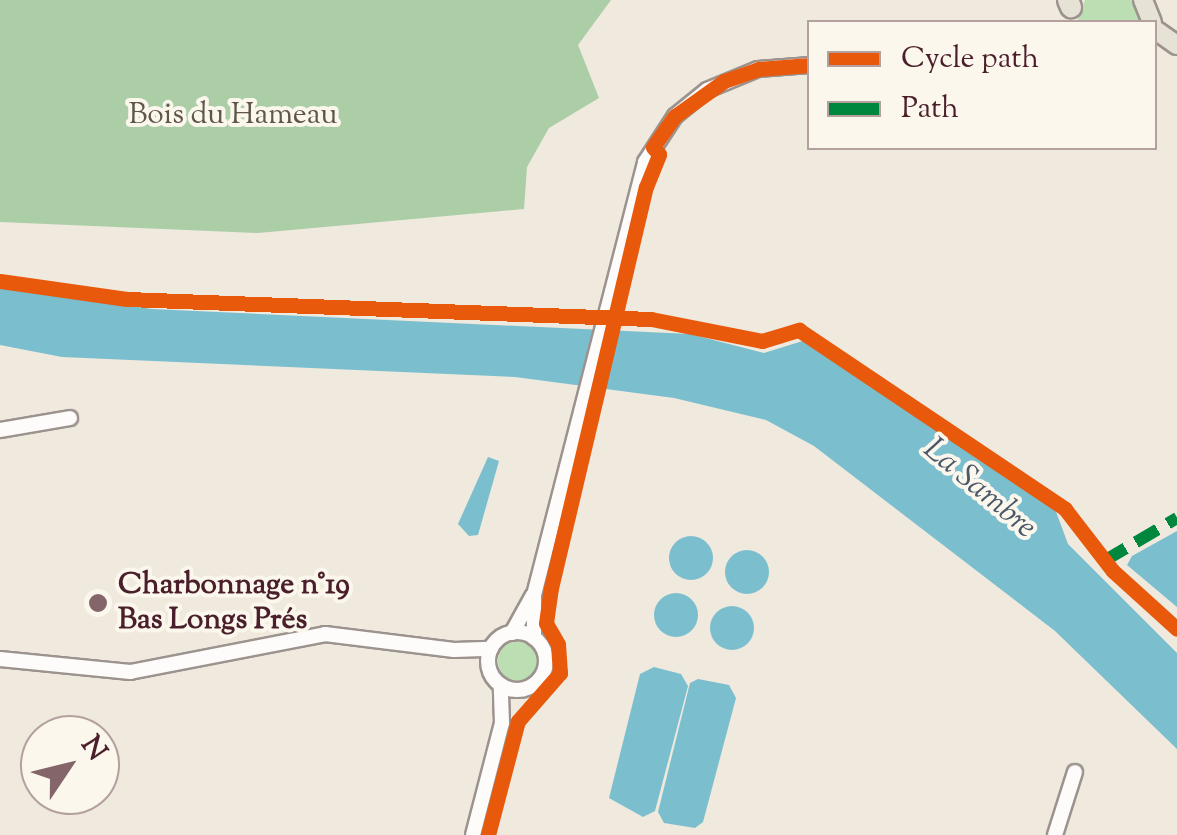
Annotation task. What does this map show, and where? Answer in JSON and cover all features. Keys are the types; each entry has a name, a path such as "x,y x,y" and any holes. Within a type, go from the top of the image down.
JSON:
{"main road":[{"path":"1157,26 1177,45"}],"street":[{"path":"473,835 502,722 520,690 545,668 544,652 534,638 534,595 640,174 676,116 741,74 807,65"},
{"path":"0,430 70,418"},
{"path":"0,659 130,672 325,634 454,650 491,648 512,633 534,595"},
{"path":"512,633 534,638"},
{"path":"490,672 491,648"},
{"path":"454,650 490,672 501,685 520,690"},
{"path":"501,685 502,722"},
{"path":"1055,835 1075,772"}],"green space":[{"name":"Bois du Hameau","path":"0,0 611,0 578,45 599,98 549,128 527,167 524,209 258,233 0,222"},
{"path":"1085,0 1133,0 1140,20 1078,20"},
{"path":"518,641 532,647 538,661 532,675 518,681 504,675 498,661 504,647"}],"water":[{"name":"La Sambre","path":"0,286 152,309 690,334 764,353 809,339 1055,509 1068,544 1177,653 1177,749 1055,631 814,446 766,420 674,398 515,377 62,357 0,345"},
{"path":"488,457 499,461 478,535 469,536 458,524"},
{"path":"1177,531 1177,607 1127,565 1132,556"},
{"path":"691,536 707,542 713,558 707,574 691,580 675,574 669,558 675,542"},
{"path":"747,550 763,556 769,572 763,588 747,594 731,588 725,572 731,556"},
{"path":"676,593 692,599 698,615 692,631 676,637 660,631 654,615 660,599"},
{"path":"732,606 748,612 754,628 748,644 732,650 716,644 710,628 716,612"},
{"path":"654,667 681,674 688,686 655,811 643,817 609,798 640,674"},
{"path":"698,679 729,685 736,698 703,822 695,828 664,823 658,812 690,683"}],"marked path":[{"path":"1104,561 1177,518"}],"cycle path":[{"path":"488,835 518,721 560,673 558,644 546,623 551,588 646,187 659,154 653,147 675,116 724,81 758,69 807,65"},
{"path":"0,281 127,299 651,319 762,341 799,330 1065,509 1113,571 1177,629"}],"place":[{"name":"Charbonnage n°19 Bas Longs Prés","path":"98,603"}]}
